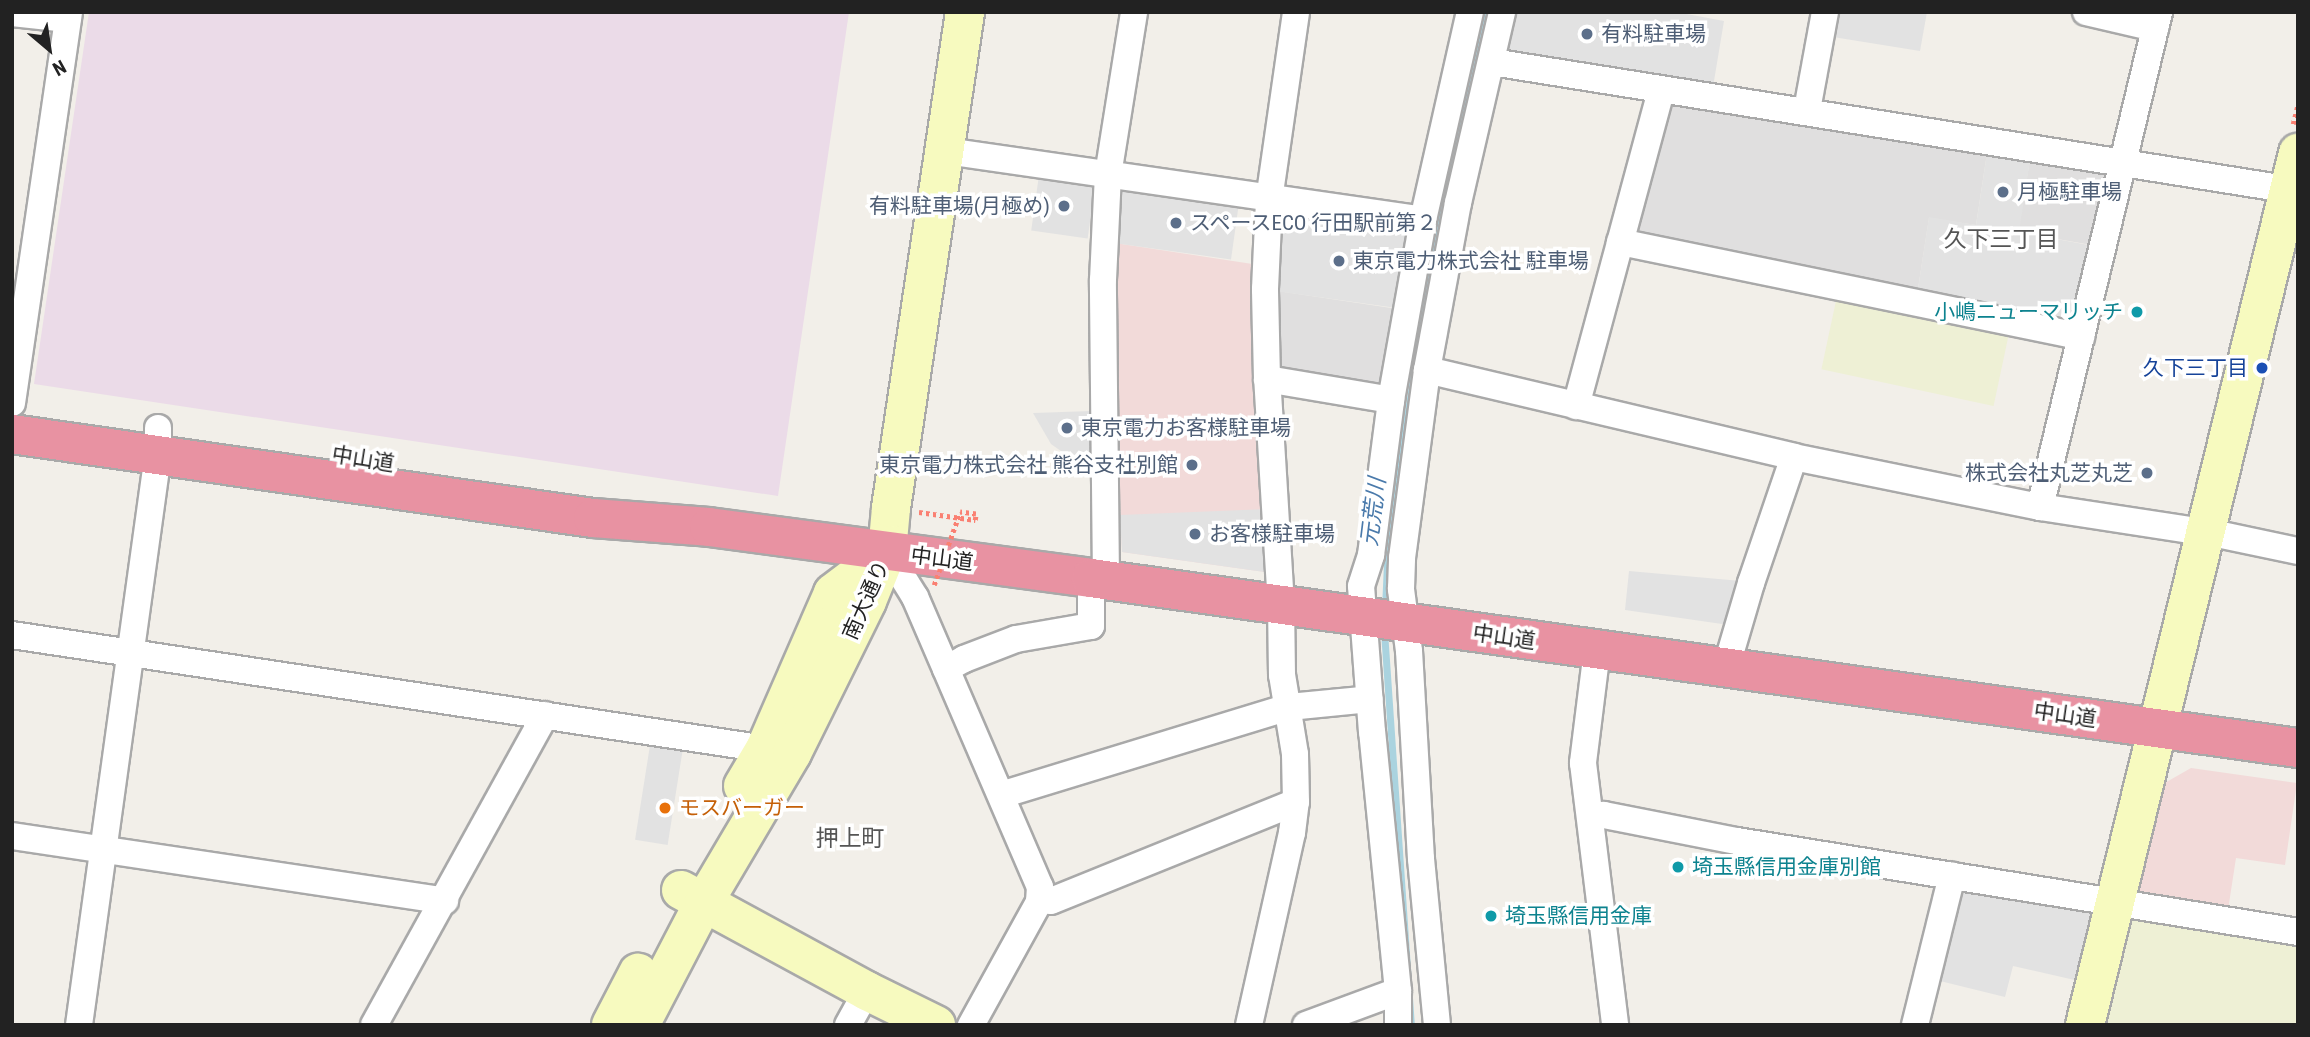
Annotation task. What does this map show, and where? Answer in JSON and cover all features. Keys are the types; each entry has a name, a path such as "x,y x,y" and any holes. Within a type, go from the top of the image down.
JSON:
{"highway":[{"name":"中山道","path":"12,405 158,441 593,517 709,527 1098,579 2298,748"},
{"name":"中山道","path":"12,434 158,441"}],"street":[{"name":"南大通り","path":"611,1025 692,896 867,601 887,552 891,508 965,12"},
{"path":"946,669 964,659 1016,639 1091,626 1098,579 1103,280 1108,175 1134,12"},
{"path":"1249,1025 1292,833 1296,802 1289,707 1282,675 1282,605 1267,379 1265,289 1269,200 1296,12"},
{"path":"1398,1025 1398,991 1361,586 1371,555 1391,400 1423,220 1470,12"},
{"path":"1437,1025 1421,859 1402,558 1427,370 1458,203 1502,12"},
{"path":"1807,110 1825,12"},
{"path":"2040,507 2157,20 2086,12"},
{"path":"12,13 69,16 12,405"},
{"path":"1492,62 2123,162 2295,178 2085,1025"},
{"path":"1576,406 1661,90"},
{"path":"946,151 1269,200 1423,220"},
{"path":"1620,242 2081,337"},
{"path":"1427,370 1794,457 2040,507 2206,532 2298,551"},
{"path":"1267,379 1391,400"},
{"path":"79,1025 105,850 128,652 158,441"},
{"path":"1726,668 1751,583 1794,457"},
{"path":"887,552 915,597 1040,887 1040,898 971,1025"},
{"path":"12,635 778,751"},
{"path":"1597,650 1583,763 1615,1025"},
{"path":"1001,795 1289,707 1370,699"},
{"path":"373,1025 445,901 545,715"},
{"path":"1040,898 1051,901 1296,802"},
{"path":"1590,815 1604,815 1737,841 2298,932"},
{"path":"12,836 445,901"},
{"path":"1914,1025 1952,876"},
{"name":"南大通り","path":"640,1025 692,896"},
{"path":"692,896 867,991 936,1025"},
{"path":"848,1025 867,991"},
{"path":"1306,1025 1398,991"}],"path":[{"path":"914,511 949,516 975,520 976,514 960,512 934,585"}],"shaded area":[{"path":"89,12 849,12 778,496 34,384"},
{"name":"有料駐車場","path":"1512,12 1676,12 1724,21 1713,87 1503,56"},
{"path":"1837,12 1927,12 1920,51 1833,37"},
{"path":"1667,99 1987,153 1976,225 1929,218 1917,295 1630,237"},
{"path":"1987,153 2030,160 2019,232 2094,246 2074,327 1917,295 1929,217 1976,225"},
{"path":"2030,160 2113,175 2100,246 2017,232"},
{"name":"有料駐車場(月極め)","path":"1039,175 1095,183 1088,238 1031,230"},
{"name":"スペースECO 行田駅前第２","path":"1118,187 1239,204 1231,259 1110,242"},
{"name":"東京電力株式会社 駐車場","path":"1274,213 1411,232 1400,308 1263,289"},
{"name":"東京電力株式会社 熊谷支社別館","path":"1115,243 1259,265 1272,573 1122,552 1112,279"},
{"path":"1271,290 1398,309 1383,392 1273,374"},
{"name":"東京電力お客様駐車場","path":"1092,411 1094,455 1068,456 1051,444 1033,413"},
{"name":"お客様駐車場","path":"1268,509 1272,573 1122,552 1120,515"},
{"path":"1629,571 1741,581 1729,625 1625,610"},
{"path":"651,739 684,744 668,845 635,840"},
{"path":"2191,768 2297,783 2285,865 2236,858 2228,910 2142,896 2138,888 2163,784"},
{"path":"1968,891 2090,911 2094,918 2079,981 2013,966 2005,997 1940,981 1961,895"}],"green space":[{"path":"1837,296 2009,333 1994,406 1821,369"},
{"path":"2139,917 2298,942 2298,1025 2102,1025 2128,923"}],"waterway":[{"name":"元荒川","path":"1385,609 1388,540 1430,269 1485,12"},
{"name":"元荒川","path":"1384,631 1411,1025"}],"place":[{"name":"有料駐車場","path":"1587,34"},
{"name":"月極駐車場","path":"2003,192"},
{"name":"有料駐車場(月極め)","path":"1064,206"},
{"name":"スペースECO 行田駅前第２","path":"1176,223"},
{"name":"東京電力株式会社 駐車場","path":"1339,261"},
{"name":"小嶋ニューマリッチ","path":"2137,312"},
{"name":"久下三丁目","path":"2262,368"},
{"name":"東京電力お客様駐車場","path":"1067,428"},
{"name":"東京電力株式会社 熊谷支社別館","path":"1192,465"},
{"name":"株式会社丸芝丸芝","path":"2147,473"},
{"name":"お客様駐車場","path":"1195,534"},
{"name":"モスバーガー","path":"665,808"},
{"name":"埼玉縣信用金庫別館","path":"1678,867"},
{"name":"埼玉縣信用金庫","path":"1491,916"}],"district":[{"name":"久下三丁目","path":"2001,240"},
{"name":"押上町","path":"850,839"}]}
